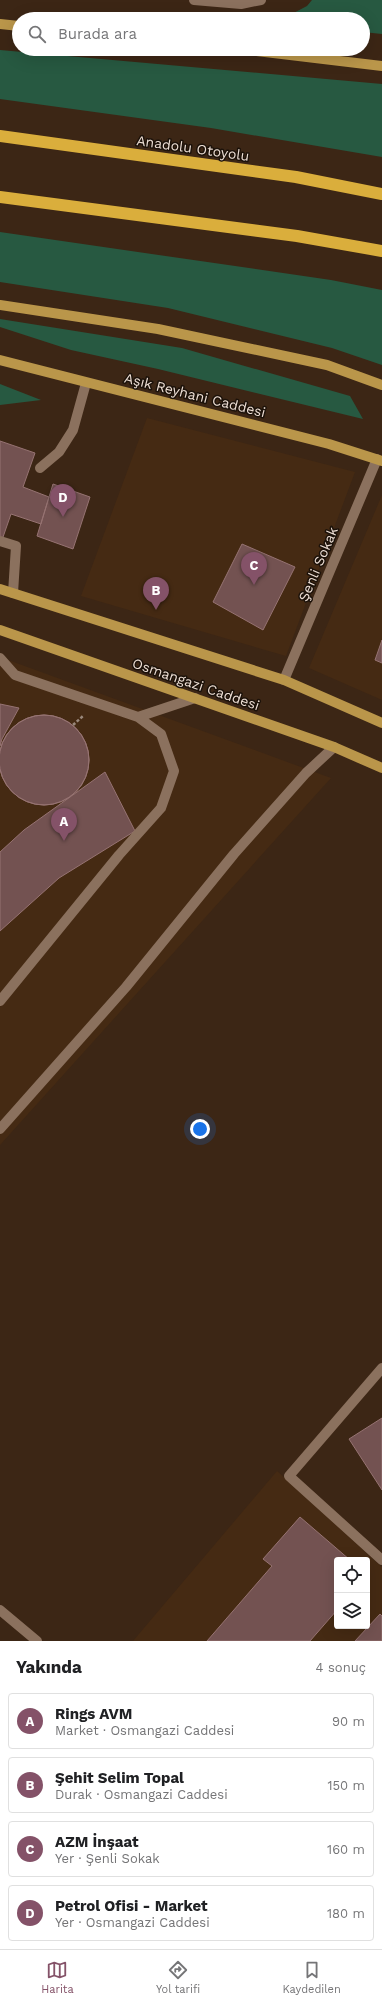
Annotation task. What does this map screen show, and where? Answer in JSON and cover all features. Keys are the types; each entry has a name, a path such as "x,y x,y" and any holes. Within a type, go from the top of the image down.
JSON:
{"highway":[{"name":"Anadolu Otoyolu","path":"0,136 296,177 382,194"},
{"path":"0,197 297,236 382,251"}],"main road":[{"path":"0,24 12,25"},
{"path":"298,56 382,66"},
{"path":"0,305 158,329 327,366 382,385"},
{"name":"Aşık Reyhani Caddesi","path":"0,360 329,444 380,460"},
{"path":"0,590 284,680 382,723"},
{"name":"Osmangazi Caddesi","path":"0,630 334,747 382,768"}],"street":[{"path":"194,0 241,4 261,0"},
{"path":"40,468 58,452 73,430 86,383"},
{"name":"Şenli Sokak","path":"284,680 380,460"},
{"path":"0,541 16,546 13,594"},
{"path":"0,658 14,675 138,717 161,734 174,772 162,808 120,855 0,1001"},
{"path":"138,717 195,698"},
{"path":"0,1129 126,987 265,819 306,773 334,747"},
{"path":"382,1368 289,1476 382,1560"},
{"path":"0,1610 37,1641"}],"shaded area":[{"path":"147,418 355,472 286,656 81,596"},
{"path":"382,495 382,700 309,668"},
{"path":"0,657 331,778 0,1145"},
{"path":"277,1471 382,1567 382,1641 133,1641"}],"green space":[{"path":"312,0 382,0 382,34 370,33 370,12 295,12 307,6"},
{"path":"0,50 12,51 12,56 67,56 382,84 382,157 211,128 0,99"},
{"path":"0,232 331,280 382,290 382,365 332,348 168,308 0,282"},
{"path":"0,319 182,348 350,396 363,419 158,369 71,350 0,327"},
{"path":"0,384 41,400 0,405"}],"building":[{"path":"0,441 35,453 23,487 49,497 41,524 11,514 2,540 0,539"},
{"path":"53,484 90,497 73,549 37,536"},
{"path":"242,544 295,567 263,630 213,602"},
{"path":"382,640 382,663 375,660"},
{"path":"0,704 19,708 2,739 0,746"},
{"path":"35,715 53,715 69,722 82,735 89,751 89,769 82,785 69,798 53,805 35,805 19,798 6,785 -1,769 -1,751 6,735 19,722"},
{"path":"35,715 53,715 69,722 82,735 89,751 89,769 82,785 69,798 53,805 35,805 19,798 6,785 -1,769 -1,751 6,735 19,722"},
{"path":"105,772 135,831 59,878 0,931 0,852 24,830"},
{"path":"382,1418 382,1490 349,1439"},
{"path":"300,1517 347,1557 334,1557 334,1613 310,1641 207,1641 272,1566 263,1559"},
{"path":"380,1614 382,1616 382,1641 355,1641 366,1629 370,1629 370,1625"}],"place":[{"name":"Petrol Ofisi - Market","path":"63,517"},
{"name":"AZM İnşaat","path":"254,585"},
{"name":"Şehit Selim Topal","path":"156,610"},
{"name":"Rings AVM","path":"64,841"}]}
